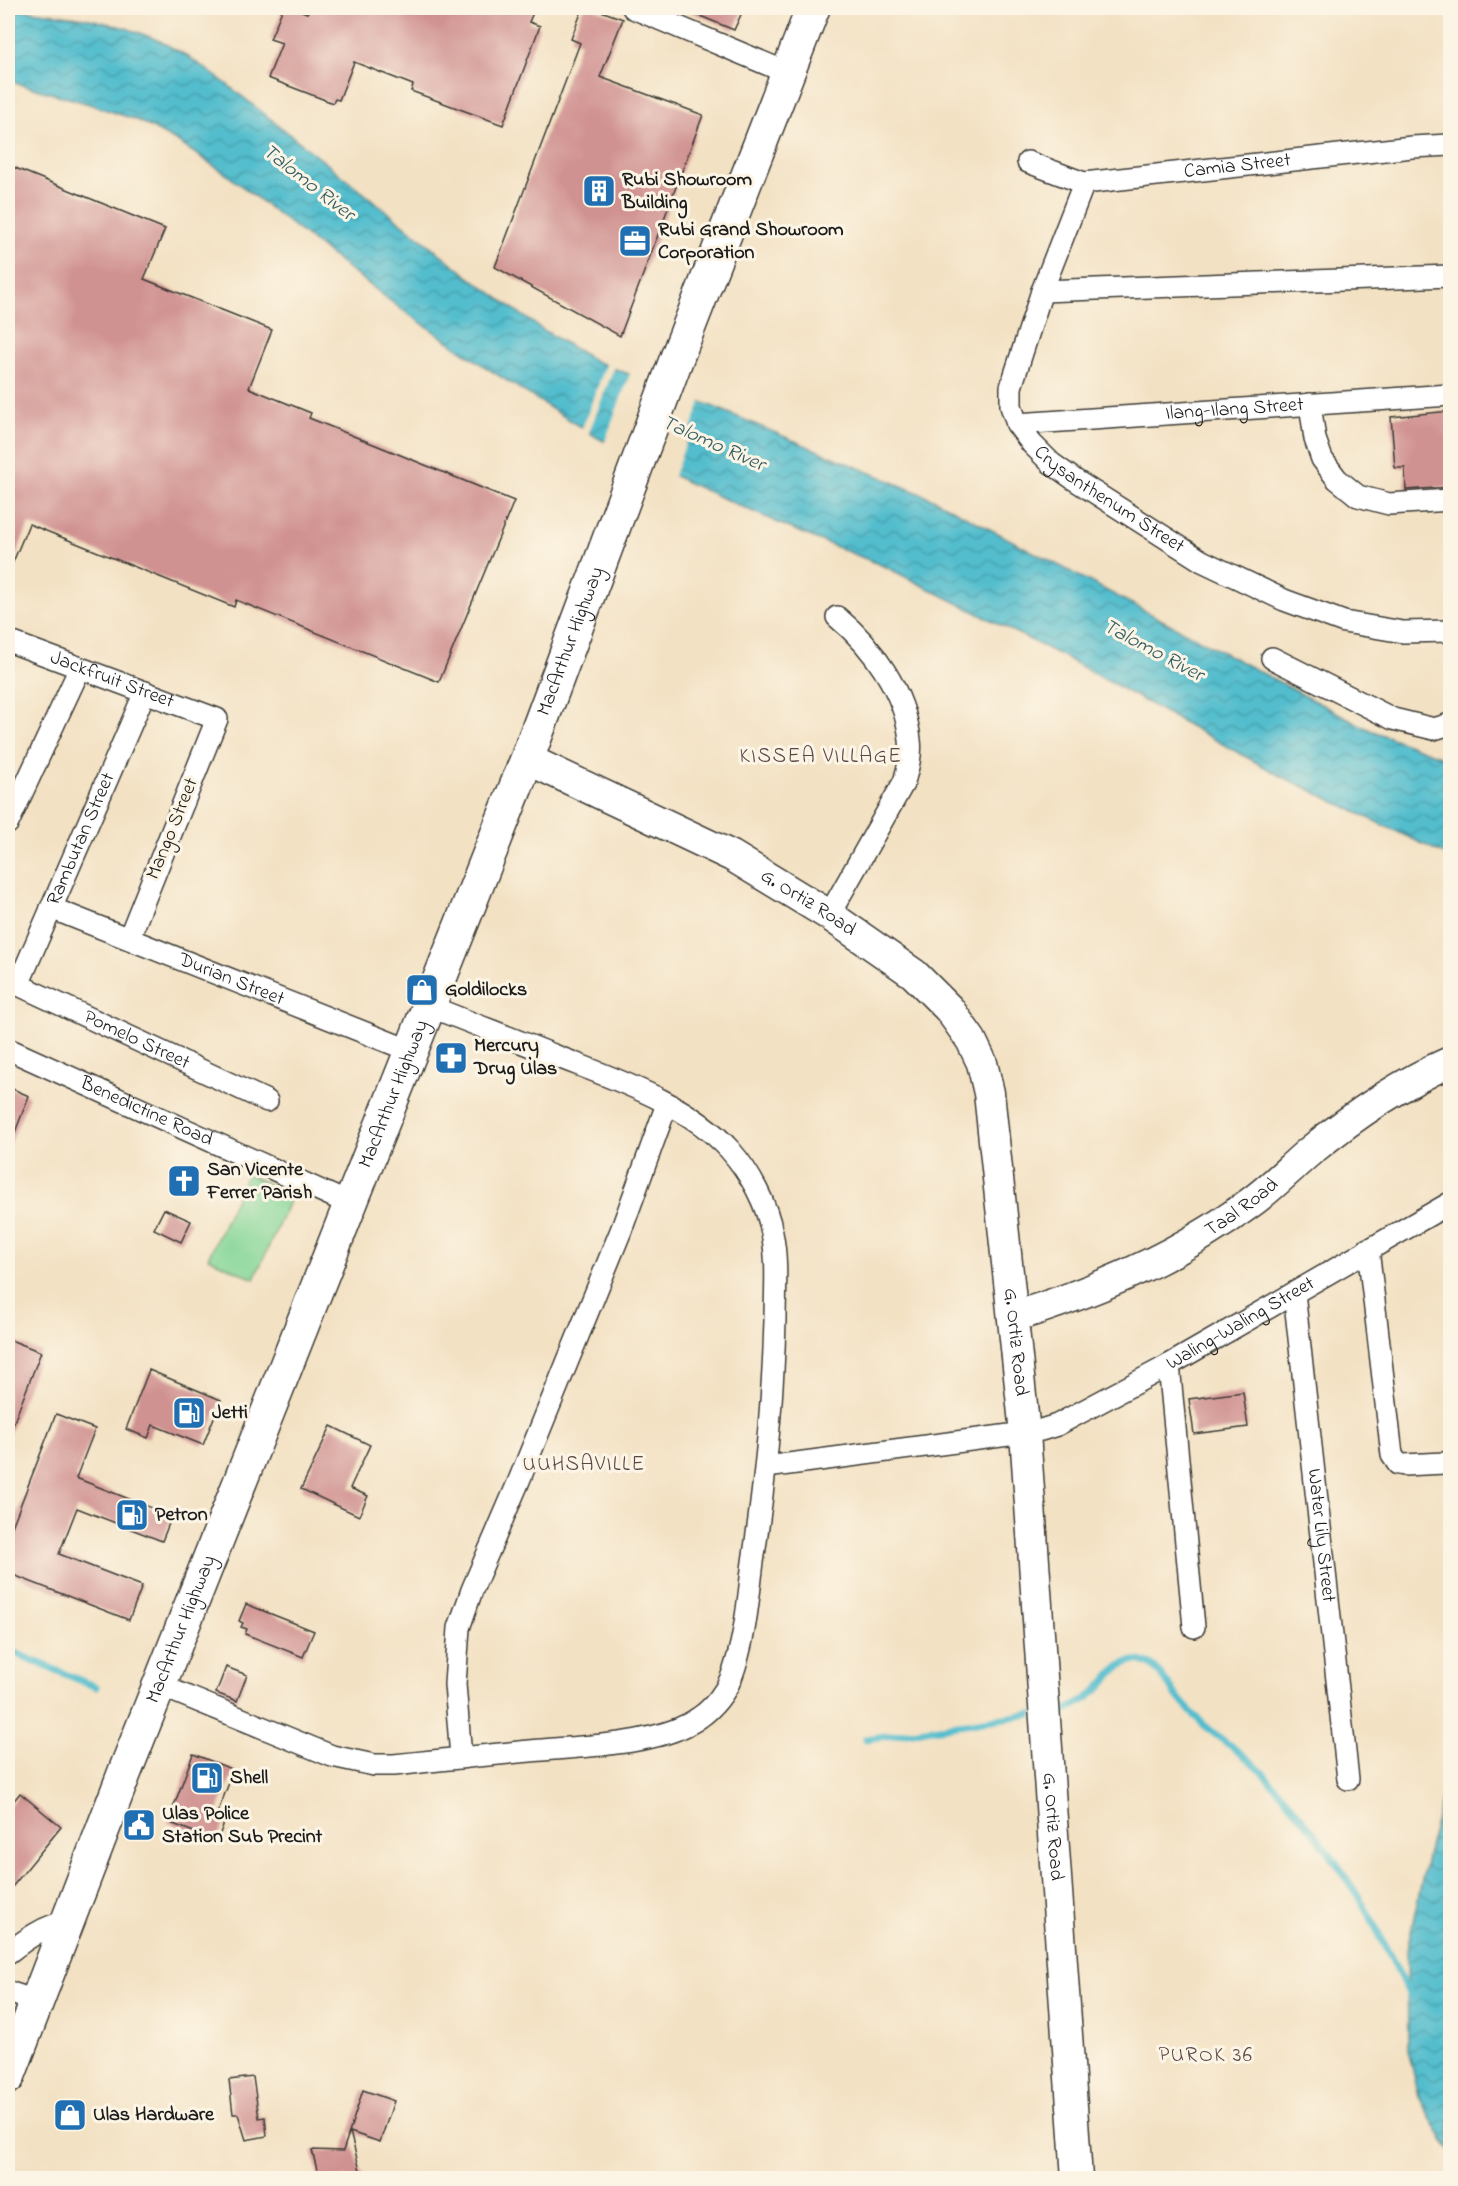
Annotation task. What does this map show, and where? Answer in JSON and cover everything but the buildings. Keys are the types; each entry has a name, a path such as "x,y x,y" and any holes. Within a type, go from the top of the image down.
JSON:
{"highway":[{"name":"MacArthur Highway","path":"10,2065 22,1996 67,1922 527,759 676,360 813,8"}],"street":[{"path":"633,8 788,73"},
{"name":"Camia Street","path":"1028,162 1084,183 1412,147 1450,145"},
{"name":"Crysanthenum Street","path":"1084,183 1042,291 1011,387 1011,406 1017,424 1032,444 1051,463 1202,561 1284,600 1344,622 1403,632 1450,631"},
{"path":"1042,291 1450,276"},
{"name":"Ilang-Ilang Street","path":"1017,424 1450,394"},
{"path":"1310,404 1315,440 1322,459 1337,479 1358,496 1389,504 1450,500"},
{"path":"829,915 904,782 909,763 910,742 906,719 885,672 854,631 837,617"},
{"name":"Jackfruit Street","path":"9,644 217,719"},
{"path":"1272,658 1393,719 1434,729 1450,724"},
{"path":"8,823 80,668"},
{"name":"Rambutan Street","path":"13,983 51,908 145,692"},
{"name":"Mango Street","path":"129,939 217,719"},
{"name":"G. Ortiz Road","path":"527,759 732,856 829,915 921,981 949,1009 971,1040 982,1063 989,1093 1025,1433 1077,2178"},
{"name":"Durian Street","path":"51,908 411,1051"},
{"name":"Pomelo Street","path":"13,983 267,1101"},
{"path":"159,1685 316,1750 354,1762 394,1765 636,1740 682,1727 700,1717 716,1702 729,1682 736,1663 745,1622 766,1467 774,1351 775,1251 772,1229 756,1188 732,1152 712,1132 667,1104 619,1081 429,1006"},
{"name":"Benedictine Road","path":"8,1049 350,1204"},
{"name":"Taal Road","path":"1013,1317 1066,1301 1170,1255 1251,1202 1309,1152 1371,1106 1450,1062"},
{"path":"461,1757 455,1684 459,1628 472,1590 622,1228 667,1104"},
{"name":"Waling-Waling Street","path":"766,1467 1041,1430 1073,1417 1168,1365 1450,1203"},
{"path":"1368,1249 1392,1455 1398,1464 1404,1465 1450,1461"},
{"name":"Water Lily Street","path":"1294,1293 1348,1779"},
{"path":"1168,1365 1194,1627"},
{"path":"8,1953 26,1939 47,1928 67,1922"}],"green space":[{"path":"247,1174 292,1195 254,1279 208,1258"}],"water":[{"name":"Talomo River","path":"8,8 86,18 126,28 158,40 187,56 224,82 468,276 543,330 595,361 714,407 933,499 1370,730 1450,760 1450,857 1279,775 1066,658 886,567 693,485 598,438 490,370 401,309 222,171 178,142 137,120 8,81"},
{"path":"1450,1735 1450,2149 1419,2097 1408,2049 1407,1950 1428,1852 1446,1783"}],"pier":[{"path":"607,362 615,365 588,435 581,431"},
{"path":"631,371 702,399 673,478 604,444"}],"waterway":[{"path":"8,1650 96,1687"},
{"path":"1064,1711 1092,1695 1116,1669 1127,1663 1141,1661 1153,1667 1205,1726 1261,1771 1317,1837 1365,1908 1411,1997"},
{"path":"866,1739 1031,1714"}],"place":[{"name":"Rubi Showroom Building","path":"599,191"},
{"name":"Rubi Grand Showroom Corporation","path":"635,241"},
{"name":"Goldilocks","path":"422,990"},
{"name":"Mercury Drug Ulas","path":"451,1058"},
{"name":"San Vicente Ferrer Parish","path":"184,1181"},
{"name":"Jetti","path":"189,1413"},
{"name":"Petron","path":"132,1515"},
{"name":"Shell","path":"207,1778"},
{"name":"Ulas Police Station Sub Precint","path":"139,1825"},
{"name":"Ulas Hardware","path":"70,2115"}],"district":[{"name":"KISSEA VILLAGE","path":"821,757"},
{"name":"UUHSAVILLE","path":"584,1465"},
{"name":"PUROK 36","path":"1206,2056"}]}
